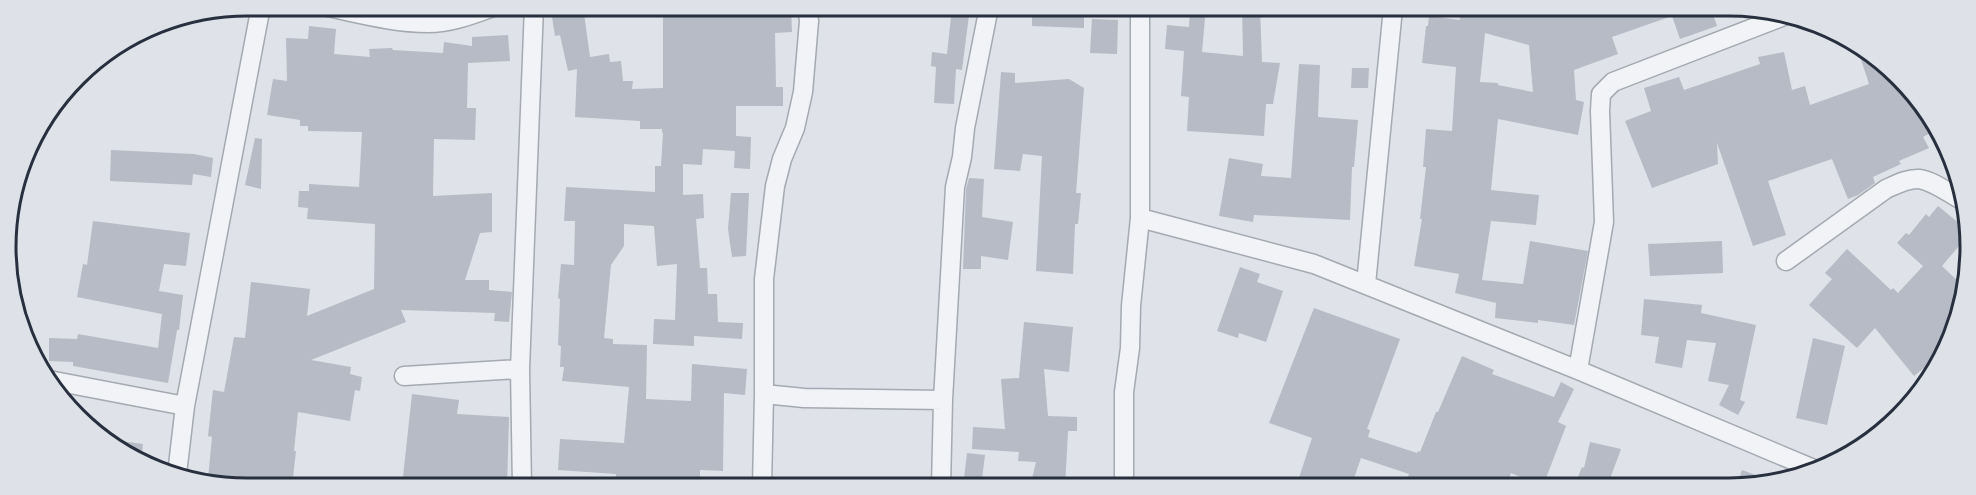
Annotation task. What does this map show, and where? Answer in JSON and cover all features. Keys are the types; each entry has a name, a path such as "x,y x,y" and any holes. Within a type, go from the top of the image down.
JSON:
{"street":[{"path":"178,468 185,406 259,16"},
{"path":"372,16 429,23 469,16"},
{"path":"522,478 520,369 534,16"},
{"path":"762,478 764,279 775,186 782,159 795,128 802,92 808,16"},
{"path":"941,478 943,400 955,187 987,16"},
{"path":"1125,478 1124,392 1130,348 1131,306 1140,218 1140,16"},
{"path":"1366,284 1392,16"},
{"path":"1578,370 1604,222 1601,94 1614,82 1773,21"},
{"path":"1786,261 1886,189 1903,182 1917,179 1954,196"},
{"path":"1140,218 1314,264 1578,370 1805,465"},
{"path":"404,376 520,369"},
{"path":"60,382 185,406"},
{"path":"764,394 804,398 943,400"}],"building":[{"path":"584,16 590,57 609,54 610,62 621,61 623,81 633,81 632,89 663,88 663,16 791,16 792,32 775,33 776,87 783,87 783,106 736,106 736,136 751,137 750,169 734,168 735,151 703,149 702,165 683,164 683,195 703,194 704,218 696,219 700,268 707,268 708,294 717,294 718,322 743,323 742,339 694,336 694,346 653,344 654,319 675,320 677,264 657,266 654,226 624,224 624,246 611,265 604,338 613,339 613,344 647,345 646,399 691,401 692,364 747,369 745,395 724,393 723,471 700,470 700,478 616,478 616,474 558,470 560,439 624,443 629,387 562,381 564,367 560,367 561,346 558,345 560,299 558,298 561,264 574,265 575,221 564,221 566,187 655,192 655,166 661,166 663,133 662,129 640,129 640,121 575,117 577,69 568,71 560,35 555,36 552,17"},
{"path":"951,16 969,16 962,70 956,69 954,104 934,103 936,67 931,66 932,52 947,54"},
{"path":"1032,16 1084,16 1084,28 1032,26"},
{"path":"1190,16 1205,16 1202,52 1243,56 1242,16 1260,16 1262,62 1280,63 1273,104 1266,104 1264,136 1187,131 1189,97 1181,96 1184,51 1165,49 1167,25 1189,27"},
{"path":"1429,16 1460,20 1460,16 1672,16 1612,37 1618,54 1574,70 1576,100 1584,102 1578,135 1498,119 1491,190 1539,195 1536,225 1491,221 1482,280 1523,284 1530,241 1588,251 1574,325 1538,320 1538,323 1495,318 1496,303 1455,293 1459,274 1414,266 1422,219 1420,219 1426,167 1423,167 1426,129 1452,131 1456,67 1422,63","holes":["1485,33 1529,45 1533,92 1498,85 1498,83 1480,82"]},
{"path":"1672,16 1714,16 1717,26 1680,39"},
{"path":"1092,19 1118,20 1117,54 1090,53"},
{"path":"309,26 336,29 334,54 370,57 369,49 392,48 393,50 443,53 444,42 472,46 472,37 508,35 510,61 468,63 467,108 476,108 475,140 434,139 433,196 492,193 492,232 480,233 465,280 489,280 489,290 512,292 509,322 494,321 495,313 401,310 406,322 311,360 351,367 350,374 362,377 360,391 355,390 350,421 298,412 293,478 232,478 208,475 212,437 208,436 213,390 224,392 234,337 245,338 251,282 310,289 307,316 374,289 375,224 307,219 308,208 298,207 299,191 309,191 309,184 359,187 362,132 308,131 308,126 300,126 300,120 267,115 273,79 287,81 286,38 308,39"},
{"path":"1784,52 1792,90 1805,86 1810,105 1869,84 1860,58 1892,84 1912,107 1930,133 1923,137 1929,148 1899,161 1901,164 1873,177 1875,183 1848,199 1832,159 1768,181 1786,235 1753,246 1717,143 1718,164 1652,188 1625,121 1651,111 1644,88 1679,77 1684,90 1760,64 1758,57"},
{"path":"1299,64 1320,65 1318,117 1358,120 1354,167 1352,167 1350,220 1254,215 1253,222 1219,216 1229,158 1263,164 1261,176 1291,178"},
{"path":"1352,68 1369,68 1368,88 1351,88"},
{"path":"1001,72 1015,73 1015,83 1069,79 1084,88 1076,193 1081,193 1078,224 1075,224 1073,274 1036,271 1042,156 1023,154 1020,171 994,169"},
{"path":"255,138 262,139 261,189 245,185"},
{"path":"111,150 194,154 213,158 211,177 193,174 192,185 110,181"},
{"path":"969,178 984,179 982,217 1013,222 1008,260 981,256 981,269 963,269 966,189"},
{"path":"731,193 749,193 746,256 732,257 728,229"},
{"path":"1938,206 1958,223 1960,245 1942,266 1957,281 1952,307 1936,350 1928,364 1914,376 1875,328 1857,348 1809,305 1832,279 1825,273 1847,249 1891,290 1893,288 1898,293 1923,266 1897,243 1906,233 1909,235 1926,214 1929,217"},
{"path":"93,221 190,233 186,266 164,264 159,291 183,295 179,330 177,330 168,383 73,366 73,362 49,361 49,338 77,339 78,334 158,348 162,314 77,297 83,264 87,265"},
{"path":"1722,241 1723,273 1650,276 1648,244"},
{"path":"1240,267 1260,274 1257,282 1283,291 1266,342 1239,333 1238,338 1217,331"},
{"path":"1644,299 1702,305 1701,313 1756,325 1740,400 1745,402 1738,415 1719,405 1729,385 1708,381 1716,343 1687,340 1682,368 1655,363 1659,337 1641,335"},
{"path":"1314,308 1400,339 1367,429 1370,430 1368,437 1417,453 1420,452 1462,356 1494,370 1492,374 1554,397 1561,382 1574,389 1558,422 1566,426 1546,478 1523,478 1511,473 1509,478 1407,478 1409,474 1361,458 1354,478 1299,478 1312,438 1269,423"},
{"path":"1024,322 1073,327 1069,372 1044,369 1048,416 1077,417 1077,431 1068,431 1065,478 1032,478 1036,462 1018,461 1019,452 972,449 973,427 1005,429 1001,379 1019,378"},
{"path":"1813,338 1845,346 1827,425 1796,418"},
{"path":"412,394 459,400 457,414 509,417 507,478 403,478"},
{"path":"120,441 143,444 142,453"},
{"path":"1590,442 1621,449 1610,478 1578,478 1582,467 1584,468"},
{"path":"967,453 985,455 982,478 964,478"},
{"path":"1742,470 1760,477 1744,478 1739,478"}]}
